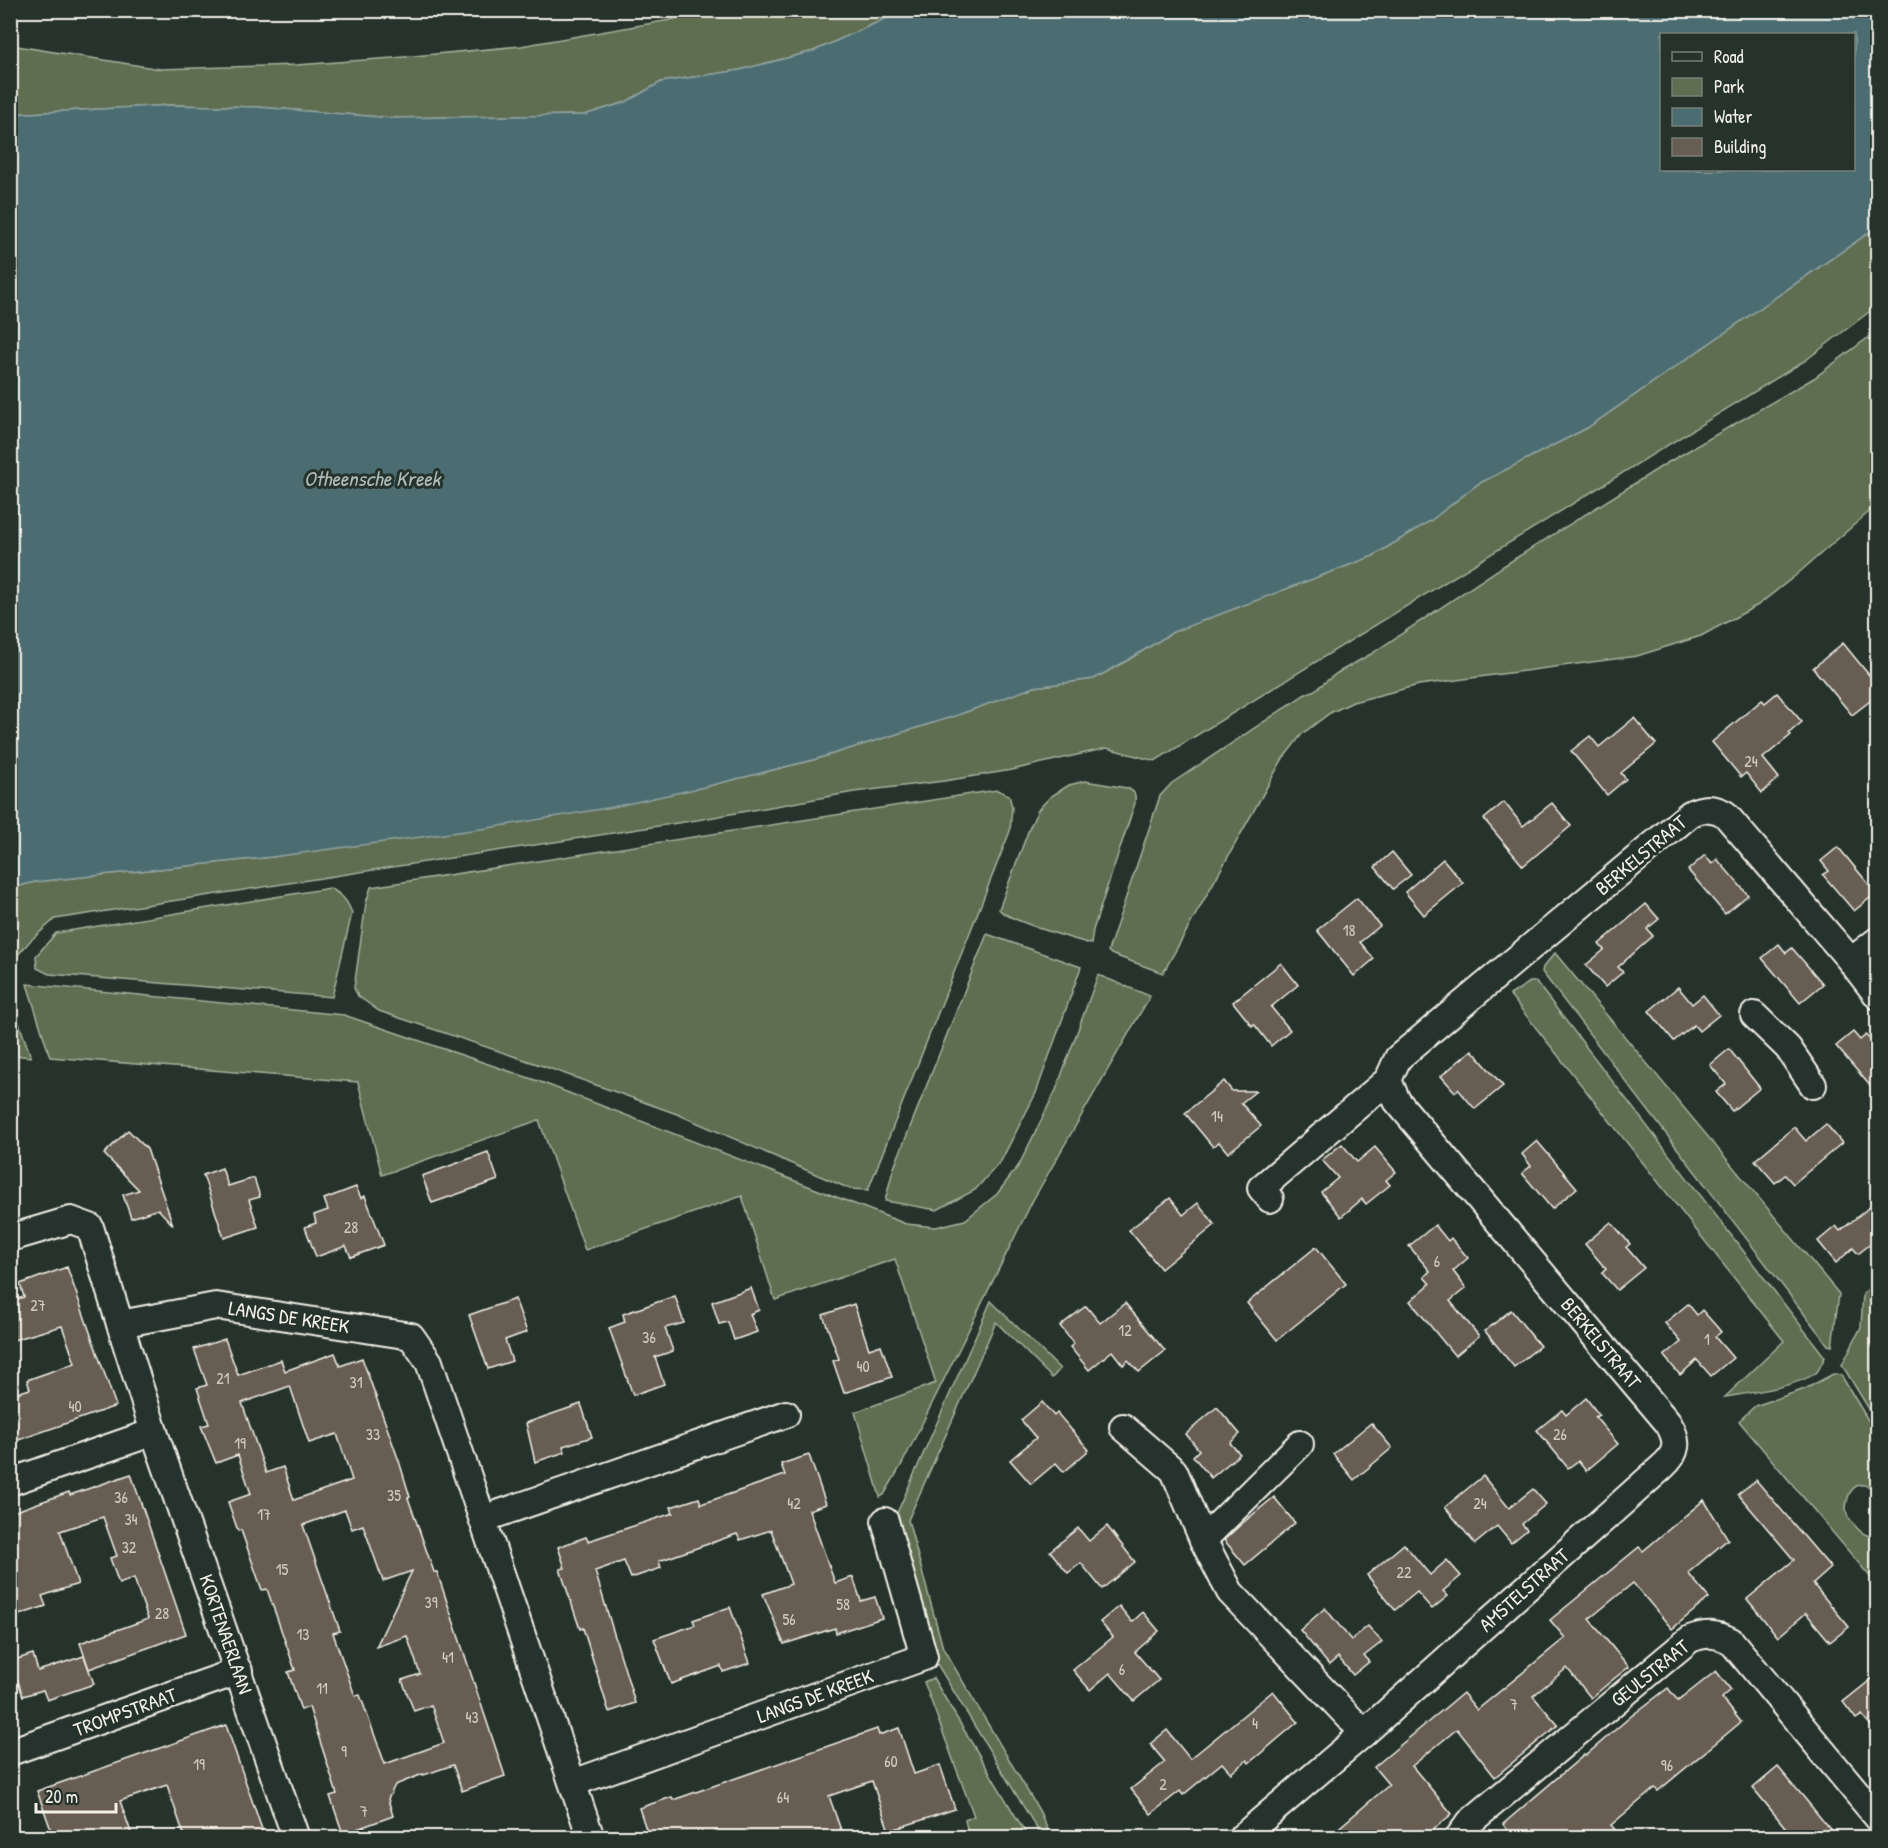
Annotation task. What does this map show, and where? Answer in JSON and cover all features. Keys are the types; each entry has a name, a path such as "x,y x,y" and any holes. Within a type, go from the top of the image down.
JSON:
{"street":[{"name":"BERKELSTRAAT","path":"1270,1199 1261,1188 1388,1080 1398,1058 1698,809 1708,808 1725,814 1851,961 1878,996"},
{"path":"1851,961 1878,940"},
{"path":"1755,1015 1788,1048 1813,1085"},
{"name":"BERKELSTRAAT","path":"1388,1080 1397,1101 1668,1423 1676,1441"},
{"path":"10,1238 71,1220 90,1227 120,1324"},
{"name":"LANGS DE KREEK","path":"120,1324 216,1306 411,1336 429,1362 591,1838"},
{"name":"KORTENAERLAAN","path":"120,1324 154,1432 296,1838"},
{"path":"483,1520 786,1414"},
{"path":"1123,1427 1174,1471 1203,1540 1230,1592 1364,1733"},
{"path":"10,1482 154,1432"},
{"name":"AMSTELSTRAAT","path":"1241,1838 1364,1733 1670,1460 1676,1441"},
{"path":"1203,1540 1299,1444"},
{"name":"LANGS DE KREEK","path":"573,1783 924,1657 885,1521"},
{"name":"GEULSTRAAT","path":"1458,1838 1470,1822 1690,1639 1711,1634 1721,1635 1731,1641 1878,1818"},
{"name":"TROMPSTRAAT","path":"10,1752 239,1671"}],"green space":[{"path":"700,11 897,11 889,17 814,51 740,70 661,82 626,102 584,115 392,118 258,107 172,105 11,114 10,45 160,69 296,65 521,46 670,20"},
{"path":"1877,227 1877,306 1806,360 1155,761 1107,748 1012,770 854,792 697,820 55,919 30,941 11,963 11,888 35,882 272,857 704,787 813,760 955,716 1034,687 1094,679 1173,632 1373,556 1430,521 1478,484 1587,428"},
{"path":"1877,331 1877,505 1795,576 1758,605 1701,636 1637,656 1419,685 1353,702 1330,713 1302,734 1282,760 1163,973 1108,951 1160,796 1172,783 1505,565 1667,463 1814,378"},
{"path":"1085,781 1127,788 1133,792 1135,797 1135,803 1093,930 1091,944 1027,924 999,909 1038,810 1050,797 1069,785"},
{"path":"997,790 1009,795 1012,807 1010,831 868,1190 850,1189 677,1114 379,1011 358,996 354,988 366,903 371,887"},
{"path":"330,888 344,898 352,913 332,997 49,974 37,968 36,956 56,933"},
{"path":"987,934 1081,967 1036,1093 1001,1161 975,1190 937,1210 885,1201 893,1170"},
{"path":"1555,953 1839,1294 1832,1346 1828,1345 1542,972 1543,967"},
{"path":"1098,975 1150,996 1033,1200 902,1464 884,1495 880,1497 855,1412 936,1383 895,1259 775,1300 742,1196 585,1250 539,1120 382,1175 358,1082 50,1057 27,984 344,1015 538,1081 906,1224 936,1227 965,1220 997,1194 1019,1165 1056,1090"},
{"path":"1530,982 1536,982 1825,1357 1816,1373 1785,1386 1725,1397 1784,1341 1510,995"},
{"path":"11,1001 31,1057 11,1055"},
{"path":"1877,1281 1877,1422 1842,1365 1861,1327 1863,1294"},
{"path":"991,1301 1060,1369 1052,1378 996,1322 908,1520 943,1648 1040,1812 1051,1837 1042,1837 931,1654 893,1522"},
{"path":"1833,1374 1841,1375 1877,1435 1877,1490 1859,1485 1851,1491 1846,1507 1848,1517 1864,1534 1877,1534 1877,1585 1739,1421 1755,1406 1805,1389"},
{"path":"933,1678 1028,1837 969,1837 965,1820 974,1816 924,1682"}],"water":[{"name":"Otheensche Kreek","path":"897,11 1877,11 1877,227 1587,428 1478,484 1430,521 1373,556 1173,632 1094,679 1034,687 955,716 813,760 613,807 488,828 272,857 35,882 11,888 11,114 172,105 258,107 392,118 584,115 626,102 661,82 740,70 814,51 889,17"}],"building":[{"path":"1843,643 1878,686 1878,695 1852,715 1813,668"},
{"path":"1777,693 1802,722 1789,733 1791,735 1763,758 1779,778 1762,793 1746,773 1741,777 1712,742 1762,700 1765,703"},
{"path":"1634,718 1656,744 1621,773 1626,779 1607,795 1571,751 1590,736 1599,747"},
{"path":"1504,802 1523,826 1552,803 1571,826 1523,866 1484,819"},
{"path":"1838,847 1876,893 1854,911 1823,875 1829,871 1821,861"},
{"path":"1392,852 1411,875 1393,889 1375,867"},
{"path":"1705,855 1712,864 1717,859 1748,895 1725,914 1688,870"},
{"path":"1443,859 1463,883 1424,915 1405,892"},
{"path":"1357,898 1380,926 1360,942 1374,959 1354,976 1317,930"},
{"path":"1646,904 1659,919 1647,929 1653,936 1618,967 1623,972 1605,987 1586,965 1604,950 1599,944"},
{"path":"1779,944 1786,953 1792,948 1823,984 1800,1003 1762,958"},
{"path":"1281,963 1298,985 1271,1007 1290,1030 1271,1046 1233,1002"},
{"path":"1678,987 1692,1004 1703,995 1719,1015 1699,1031 1694,1025 1674,1041 1649,1011"},
{"path":"1853,1032 1860,1040 1866,1035 1878,1049 1878,1095 1836,1046"},
{"path":"1729,1049 1760,1088 1732,1111 1716,1092 1726,1084 1710,1065"},
{"path":"1472,1050 1503,1086 1475,1109 1458,1089 1455,1092 1441,1076"},
{"path":"1224,1081 1232,1091 1256,1091 1241,1103 1261,1126 1228,1153 1219,1142 1213,1147 1185,1113"},
{"path":"1826,1124 1842,1143 1793,1184 1785,1175 1775,1183 1755,1160 1794,1127 1806,1141"},
{"path":"128,1130 147,1149 173,1225 158,1209 131,1218 123,1195 139,1190 104,1154"},
{"path":"1537,1141 1577,1188 1552,1209 1522,1173 1531,1166 1522,1154"},
{"path":"1342,1144 1357,1162 1375,1147 1396,1172 1386,1180 1390,1185 1366,1204 1362,1199 1341,1217 1321,1192 1338,1178 1322,1160"},
{"path":"488,1152 498,1180 432,1203 422,1176"},
{"path":"222,1168 228,1186 254,1178 260,1197 249,1200 258,1227 224,1238 203,1175"},
{"path":"356,1187 361,1198 365,1196 384,1245 351,1257 346,1246 316,1257 305,1227 316,1223 314,1215 328,1210 324,1199"},
{"path":"1170,1198 1183,1215 1198,1203 1215,1225 1161,1269 1129,1230"},
{"path":"1878,1200 1878,1238 1858,1254 1853,1248 1836,1263 1818,1241 1836,1226 1840,1231"},
{"path":"1611,1222 1630,1244 1626,1247 1644,1268 1617,1290 1602,1273 1606,1269 1585,1244"},
{"path":"1435,1225 1448,1241 1451,1238 1468,1258 1453,1271 1466,1288 1450,1301 1479,1336 1455,1356 1410,1301 1430,1284 1424,1277 1430,1271 1409,1246"},
{"path":"1316,1247 1346,1284 1277,1340 1247,1303"},
{"path":"67,1267 116,1406 10,1443 10,1395 30,1389 27,1380 75,1363 62,1326 10,1341 10,1301 24,1297 20,1284"},
{"path":"751,1288 759,1310 750,1314 757,1332 734,1340 728,1322 719,1324 712,1302"},
{"path":"675,1296 684,1323 665,1328 673,1351 655,1357 664,1384 633,1395 609,1328 625,1322 623,1314"},
{"path":"515,1299 527,1332 505,1340 512,1361 488,1369 469,1315"},
{"path":"1125,1303 1165,1351 1139,1372 1128,1360 1123,1365 1112,1351 1089,1370 1070,1347 1074,1344 1060,1326 1086,1306 1100,1323"},
{"path":"854,1304 869,1349 881,1345 892,1377 844,1393 833,1361 839,1359 823,1315"},
{"path":"1688,1304 1697,1315 1702,1310 1717,1327 1721,1332 1715,1337 1733,1358 1711,1376 1697,1360 1680,1375 1664,1356 1681,1342 1665,1323"},
{"path":"1511,1310 1540,1346 1514,1367 1485,1331"},
{"path":"225,1339 238,1375 281,1360 285,1371 335,1353 340,1366 362,1358 505,1776 462,1791 453,1765 423,1774 395,1785 388,1799 393,1816 343,1834 330,1796 337,1794 309,1707 301,1710 288,1672 295,1670 267,1589 262,1590 241,1530 238,1531 228,1502 251,1494 238,1455 216,1463 201,1426 209,1424 197,1388 207,1385 194,1349","holes":["290,1386 309,1443 337,1434 352,1480 294,1500 283,1467 266,1473 242,1403","345,1510 352,1529 363,1525 383,1581 412,1571 376,1647 407,1636 420,1674 402,1680 414,1711 431,1705 444,1743 385,1764 360,1695 355,1696 333,1633 340,1631 303,1525"]},
{"path":"1586,1398 1599,1415 1595,1417 1618,1444 1586,1471 1578,1461 1568,1468 1537,1430 1562,1410 1566,1415"},
{"path":"1042,1402 1054,1416 1057,1413 1089,1450 1064,1472 1056,1463 1031,1484 1010,1460 1036,1438 1021,1420"},
{"path":"581,1404 592,1437 563,1446 565,1452 535,1462 526,1423"},
{"path":"1217,1407 1240,1434 1230,1443 1240,1454 1211,1478 1193,1456 1199,1450 1186,1434"},
{"path":"1371,1423 1392,1448 1354,1480 1333,1454"},
{"path":"809,1455 826,1504 809,1510 835,1583 853,1577 861,1601 875,1597 882,1618 836,1633 835,1628 784,1644 763,1594 791,1584 771,1530 740,1540 737,1534 659,1561 661,1568 631,1578 624,1561 595,1571 635,1703 609,1712 583,1628 580,1629 560,1569 565,1568 558,1547 586,1537 588,1541 673,1513 671,1507 699,1498 701,1504 785,1475 781,1464"},
{"path":"131,1474 186,1634 89,1669 80,1643 148,1619 134,1578 119,1584 110,1558 117,1556 103,1517 60,1531 78,1584 42,1596 46,1606 10,1618 10,1513 69,1492 70,1495"},
{"path":"1483,1476 1509,1508 1533,1489 1546,1504 1522,1524 1527,1530 1511,1543 1497,1526 1475,1544 1445,1507"},
{"path":"1756,1480 1831,1568 1813,1584 1849,1627 1830,1642 1806,1613 1778,1637 1747,1599 1794,1560 1738,1494"},
{"path":"1274,1497 1295,1523 1245,1565 1224,1540"},
{"path":"1704,1500 1728,1539 1688,1573 1709,1598 1672,1629 1633,1583 1589,1619 1629,1667 1591,1698 1567,1668 1533,1696 1558,1725 1495,1777 1457,1729 1412,1766 1452,1814 1424,1838 1327,1838 1389,1785 1374,1767 1463,1693 1477,1710 1565,1638 1550,1620 1639,1547 1643,1551"},
{"path":"1107,1526 1135,1562 1102,1589 1081,1563 1068,1573 1050,1551 1078,1528 1089,1541"},
{"path":"1404,1544 1430,1575 1447,1560 1461,1576 1443,1591 1448,1596 1432,1609 1417,1592 1395,1610 1367,1575"},
{"path":"1119,1606 1132,1622 1143,1612 1159,1631 1135,1652 1159,1680 1134,1701 1110,1673 1090,1690 1073,1670 1113,1637 1100,1622"},
{"path":"730,1607 750,1663 723,1672 721,1666 671,1684 654,1639 695,1625 693,1620"},
{"path":"1325,1608 1351,1640 1368,1626 1382,1642 1364,1656 1369,1662 1353,1675 1338,1657 1329,1665 1300,1630"},
{"path":"33,1654 38,1671 84,1656 94,1684 47,1700 43,1690 23,1696 11,1661"},
{"path":"1716,1671 1731,1690 1722,1698 1741,1722 1658,1791 1655,1788 1611,1825 1622,1838 1513,1838 1503,1824 1630,1717 1668,1688 1678,1701"},
{"path":"1878,1674 1878,1734 1862,1715 1856,1719 1843,1702"},
{"path":"1273,1691 1298,1722 1249,1763 1247,1760 1231,1773 1222,1763 1183,1795 1180,1791 1151,1814 1131,1789 1165,1762 1150,1744 1167,1730 1190,1759"},
{"path":"226,1725 265,1838 185,1838 167,1785 120,1801 133,1838 54,1838 37,1791"},
{"path":"899,1728 914,1774 940,1765 955,1809 889,1831 872,1781 829,1796 842,1833 830,1838 649,1838 639,1808 672,1797 673,1800 877,1729 879,1735"},
{"path":"1778,1767 1837,1838 1794,1838 1753,1788"}]}
